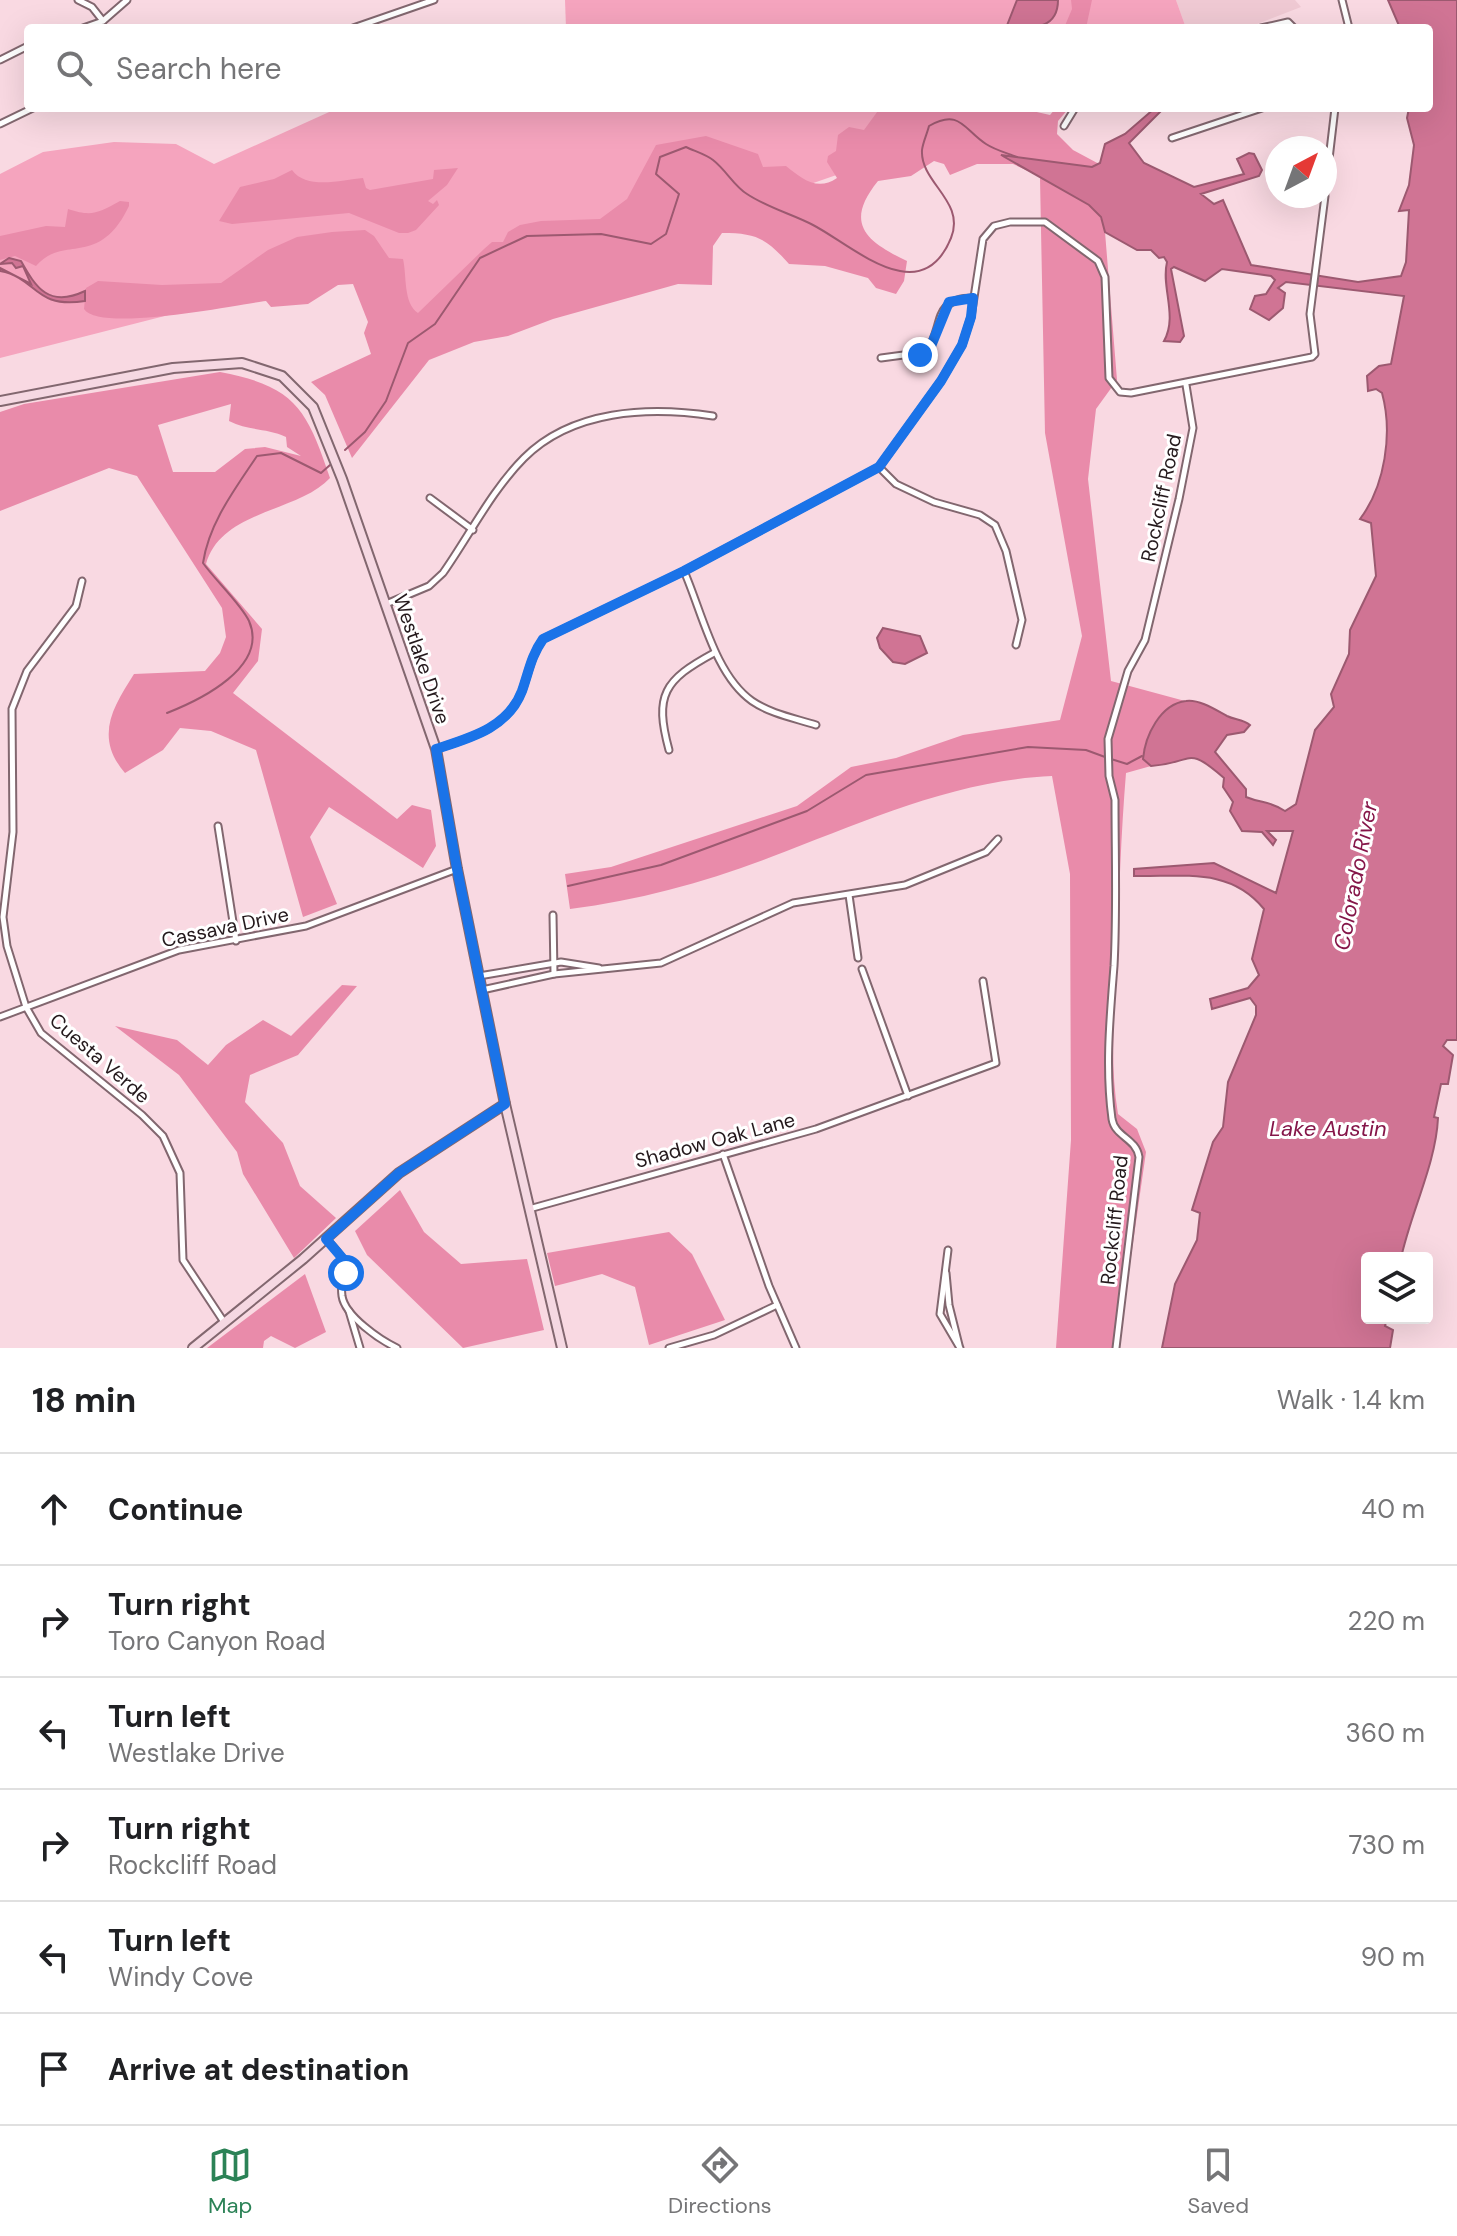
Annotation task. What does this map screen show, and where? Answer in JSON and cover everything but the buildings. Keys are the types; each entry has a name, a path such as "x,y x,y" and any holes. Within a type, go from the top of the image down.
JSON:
{"street":[{"path":"78,0 92,7 103,21"},
{"path":"94,24 103,21 127,0"},
{"path":"365,24 434,0"},
{"path":"1342,0 1348,24"},
{"path":"0,60 24,48"},
{"path":"0,124 25,112"},
{"path":"1064,126 1073,112"},
{"path":"1172,138 1250,112"},
{"path":"1332,136 1335,112"},
{"path":"436,749 467,739 503,720 521,693 530,657 543,639 684,571 879,467 941,381 962,345 971,317 983,239 994,226 1010,222 1045,222 1091,254 1102,267 1109,378 1120,392 1131,393 1296,363 1315,354 1310,314 1324,208"},
{"path":"881,358 926,352 946,306 955,298 973,298"},
{"name":"Westlake Drive","path":"0,401 26,394 218,363 260,366 282,376 305,396 326,435 436,749 505,1104 562,1348"},
{"name":"Rockcliff Road","path":"1116,1348 1139,1157 1136,1145 1116,1130 1112,1119 1108,1049 1114,965 1115,800 1109,776 1108,739 1128,671 1145,640 1179,499 1193,428 1186,385"},
{"path":"386,604 429,586 443,573 522,459 567,427 614,414 713,416"},
{"path":"879,467 896,484 934,502 980,515 995,525 1006,551 1022,620 1016,645"},
{"path":"430,498 473,530"},
{"path":"684,571 706,623 714,653 735,687 775,713 816,725"},
{"name":"Cuesta Verde","path":"82,581 76,606 27,671 12,709 13,832 3,917 7,946 26,1007 41,1033 163,1136 180,1173 183,1260 224,1322"},
{"path":"669,750 661,720 663,698 672,680 714,653"},
{"path":"218,826 236,941"},
{"path":"482,990 554,974 661,963 793,903 905,885 986,852 998,839"},
{"name":"Cassava Drive","path":"0,1017 179,950 306,926 457,869"},
{"path":"849,895 858,958"},
{"path":"553,915 554,974"},
{"path":"479,976 554,963 600,968"},
{"path":"862,969 908,1096"},
{"name":"Shadow Oak Lane","path":"529,1209 816,1129 996,1063 983,981"},
{"path":"193,1348 326,1239 399,1173 505,1104"},
{"path":"723,1154 777,1305 796,1348"},
{"path":"326,1239 346,1265 342,1295 360,1348"},
{"path":"948,1250 949,1305 960,1347"},
{"path":"946,1271 941,1286 940,1314 960,1347"},
{"path":"669,1348 714,1335 777,1305"},
{"path":"349,1310 397,1348"},
{"path":"380,1348 385,1340"}],"shaded area":[{"path":"565,0 1176,0 1185,24 566,24"},
{"path":"1071,0 1092,0 1087,24 1066,24 1072,9"},
{"path":"1176,0 1295,0 1301,7 1257,24 1185,24"},
{"path":"329,112 1018,112 414,321 361,266 0,358 0,174 43,152 114,142 176,144 214,164"},
{"path":"877,112 1037,112 1050,115 1053,112 1066,112 1058,121 1057,134 1073,150 1101,165 1096,176 1037,175 1013,164 977,164 950,175 944,164 934,161 911,176 878,181 862,209 861,220 871,239 907,261 904,281 896,294 876,288 868,278 825,266 789,264 774,248 752,236 722,233 713,246 712,285 678,284 553,319 508,336 474,342 429,360 352,458 325,395 311,382 371,354 364,333 368,322 353,284 338,285 308,304 271,307 266,301 140,318 95,316 84,309 86,288 98,281 162,285 221,283 268,250 297,237 365,230 374,236 389,258 403,259 408,296 418,313 492,242 503,242 508,232 520,225 541,221 600,219 627,199 656,145 706,136 758,154 763,167 786,166 810,182 823,184 837,178 827,162 828,156 836,151 838,135 849,127 864,130"},
{"path":"458,168 447,185 428,201 433,204 437,200 439,205 416,230 408,233 399,233 349,213 232,224 219,221 240,187 274,179 292,170 298,176 315,182 363,178 366,188 370,190 433,179 434,170"},
{"path":"1040,178 1092,207 1098,213 1105,232 1117,380 1096,409 1088,479 1111,681 1185,701 1162,717 1151,731 1143,758 1151,766 1126,773 1114,1074 1118,1114 1137,1129 1146,1152 1118,1348 1056,1348 1071,1140 1070,874 1052,776 980,785 944,794 722,874 621,901 570,909 565,874 611,867 797,806 851,767 896,758 963,735 1060,720 1082,636 1045,433"},
{"path":"120,201 129,202 129,206 106,237 94,244 58,252 36,266 15,256 0,260 0,236 46,226 65,227 68,209 95,212"},
{"path":"220,372 266,385 294,404 314,434 330,478 300,498 244,522 227,533 214,546 206,564 262,629 258,661 233,693 397,819 412,805 431,810 436,846 423,868 329,807 310,837 337,904 303,917 256,750 211,731 180,728 163,750 125,773 110,747 109,735 114,710 126,686 134,674 205,671 220,653 226,637 222,608 137,476 109,468 0,511 0,412 24,404","holes":["231,404 229,421 286,437 287,447 301,456 265,447 245,449 215,472 173,472 158,425"]},
{"path":"342,985 357,986 298,1055 250,1075 245,1102 283,1143 300,1186 336,1218 294,1258 243,1174 237,1152 179,1075 115,1026 177,1040 208,1065 226,1045 263,1020 291,1036"},
{"path":"400,1190 424,1232 461,1264 527,1259 544,1330 463,1348 367,1255 355,1231"},
{"path":"669,1232 692,1254 725,1320 649,1345 635,1287 602,1274 555,1286 547,1253"},
{"path":"305,1274 326,1332 295,1348 271,1336 264,1341 263,1348 207,1348"}],"water":[{"path":"1017,0 1058,0 1057,10 1044,24 1008,24"},
{"name":"Lake Austin","path":"1388,0 1457,0 1457,1040 1447,1040 1443,1046 1453,1055 1448,1084 1441,1084 1434,1117 1438,1118 1433,1152 1402,1252 1361,1252 1361,1324 1386,1324 1393,1330 1390,1348 1162,1348 1175,1284 1197,1240 1200,1213 1192,1210 1213,1142 1223,1127 1228,1082 1256,1015 1256,1006 1250,998 1212,1009 1210,999 1248,988 1259,975 1252,959 1264,909 1251,896 1221,880 1188,876 1134,876 1134,869 1214,863 1276,893 1293,831 1267,831 1276,840 1273,845 1262,832 1242,831 1230,811 1233,802 1223,787 1224,778 1195,758 1151,766 1143,759 1144,750 1156,722 1169,708 1186,701 1202,703 1250,725 1244,732 1227,735 1215,752 1246,789 1246,797 1285,811 1296,804 1315,730 1334,707 1331,694 1349,654 1350,630 1376,576 1371,523 1360,519 1369,506 1381,475 1387,425 1382,393 1376,389 1368,391 1367,376 1379,366 1391,364 1404,296 1286,282 1278,288 1285,293 1283,308 1269,320 1250,309 1255,296 1266,294 1275,280 1271,276 1222,269 1205,281 1174,267 1171,269 1184,336 1180,342 1164,341 1170,312 1167,262 1164,257 1159,258 1151,250 1137,250 1105,232 1101,217 1089,205 1001,155 1092,167 1100,163 1105,144 1125,134 1150,112 1160,112 1129,143 1144,163 1194,187 1244,174 1237,159 1254,154 1262,170 1259,176 1201,194 1214,204 1223,200 1251,265 1358,282 1401,276 1406,262 1409,210 1399,211 1409,185 1414,145 1407,118 1408,112 1433,112 1433,24 1398,24"},
{"path":"9,258 21,261 38,287 45,292 62,297 85,291 85,301 55,301 45,297 22,280 0,271 0,268 31,284 23,266 16,268 12,263 0,264"},
{"path":"883,628 920,636 927,653 905,664 893,662 880,648 877,638"}],"waterway":[{"path":"345,450 365,432 386,401 408,343 435,324 480,258 527,236 601,234 651,244 666,234 679,194 656,174 660,157 686,147 703,154 755,199 813,225 885,267 904,272 922,270 938,260 951,238 954,225 953,213 923,162 922,150 929,126 939,121 955,120 990,146 1017,157"},
{"path":"167,713 213,690 241,667 249,653 253,638 249,621 203,563 217,520 240,481 257,456 281,453 321,473 330,465"},
{"path":"568,886 661,865 807,811 866,775 1028,747 1086,750 1105,757"},
{"path":"1111,759 1127,764 1142,756"}],"route":[{"path":"346,1273 344,1260 326,1239 422,1155 505,1104 436,749 467,739 503,720 521,693 530,657 543,639 555,631 684,571 879,467 941,381 962,345 973,298 955,298 949,302 941,314 931,346 920,355"}],"water label":[{"name":"Colorado River","path":"1355,876"}]}
